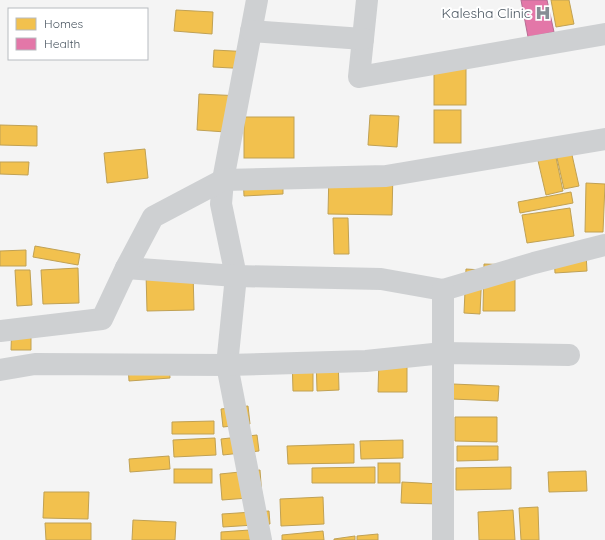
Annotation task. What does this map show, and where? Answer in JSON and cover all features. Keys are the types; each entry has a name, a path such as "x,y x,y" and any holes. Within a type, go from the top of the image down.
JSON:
{"street":[{"path":"257,0 223,180 221,204 236,276 227,365 261,540"},
{"path":"367,0 359,77 605,34"},
{"path":"251,31 363,39"},
{"path":"0,331 102,319 126,268 153,217 223,180 386,176 605,139"},
{"path":"126,268 236,276 381,279 443,290 534,263 605,245"},
{"path":"443,290 443,540"},
{"path":"0,370 35,364 227,365 366,361 443,353 569,355"}],"building: Homes":[{"path":"551,0 569,0 574,24 556,27"},
{"path":"176,10 213,12 212,34 174,31"},
{"path":"214,50 252,52 251,69 213,67"},
{"path":"434,61 466,61 466,105 434,105"},
{"path":"199,94 242,96 240,133 197,130"},
{"path":"434,110 461,110 461,143 434,143"},
{"path":"370,115 399,116 397,147 368,145"},
{"path":"244,117 294,117 294,158 244,158"},
{"path":"0,125 37,126 37,146 0,145"},
{"path":"570,146 579,186 564,189 555,149"},
{"path":"554,148 563,191 546,195 536,152"},
{"path":"145,149 148,178 107,183 104,153"},
{"path":"0,162 29,162 28,175 0,174"},
{"path":"329,171 393,171 392,215 328,214"},
{"path":"283,172 283,194 244,196 243,174"},
{"path":"586,183 605,184 603,232 585,232"},
{"path":"571,192 573,203 520,213 518,202"},
{"path":"570,208 574,236 527,243 522,215"},
{"path":"333,218 348,218 349,254 334,254"},
{"path":"35,246 80,254 78,265 33,257"},
{"path":"26,250 26,266 0,266 0,251"},
{"path":"586,253 587,271 555,273 554,255"},
{"path":"484,264 515,265 515,311 483,311"},
{"path":"78,268 79,303 43,304 41,270"},
{"path":"466,269 482,270 480,314 464,313"},
{"path":"15,270 30,270 32,305 17,306"},
{"path":"193,271 194,310 147,311 146,273"},
{"path":"12,320 31,320 31,350 11,350"},
{"path":"338,355 339,390 317,391 316,356"},
{"path":"313,356 313,391 293,391 292,357"},
{"path":"379,358 407,359 407,392 378,392"},
{"path":"169,362 170,378 129,381 128,365"},
{"path":"453,384 499,386 498,401 452,399"},
{"path":"248,406 250,424 223,427 221,409"},
{"path":"455,417 497,417 497,442 455,441"},
{"path":"214,421 214,434 172,434 172,422"},
{"path":"257,435 259,451 223,455 221,439"},
{"path":"215,438 216,455 174,457 173,440"},
{"path":"403,440 403,458 361,459 360,441"},
{"path":"354,444 354,463 288,464 287,446"},
{"path":"457,446 498,446 498,460 457,461"},
{"path":"169,456 170,469 130,472 129,459"},
{"path":"378,463 400,463 400,483 378,483"},
{"path":"375,467 375,483 312,483 312,468"},
{"path":"511,467 511,489 456,490 456,468"},
{"path":"174,469 212,469 212,483 174,483"},
{"path":"260,470 262,497 222,500 220,474"},
{"path":"586,471 587,491 549,492 548,472"},
{"path":"402,482 440,484 440,504 401,503"},
{"path":"44,492 89,492 88,519 43,518"},
{"path":"323,497 324,524 281,526 280,499"},
{"path":"538,507 539,540 521,540 519,508"},
{"path":"513,510 515,540 479,540 478,512"},
{"path":"269,511 270,524 223,527 222,514"},
{"path":"133,520 176,522 175,540 132,540"},
{"path":"45,523 91,523 91,540 46,540"},
{"path":"264,529 265,540 221,540 221,532"},
{"path":"323,531 324,540 282,540 282,535"},
{"path":"378,534 378,540 357,540 357,536"},
{"path":"355,536 355,540 334,540 334,539"}],"building: Health":[{"path":"521,0 547,0 554,32 528,37"}],"place":[{"name":"Kalesha Clinic","path":"543,13"}]}
